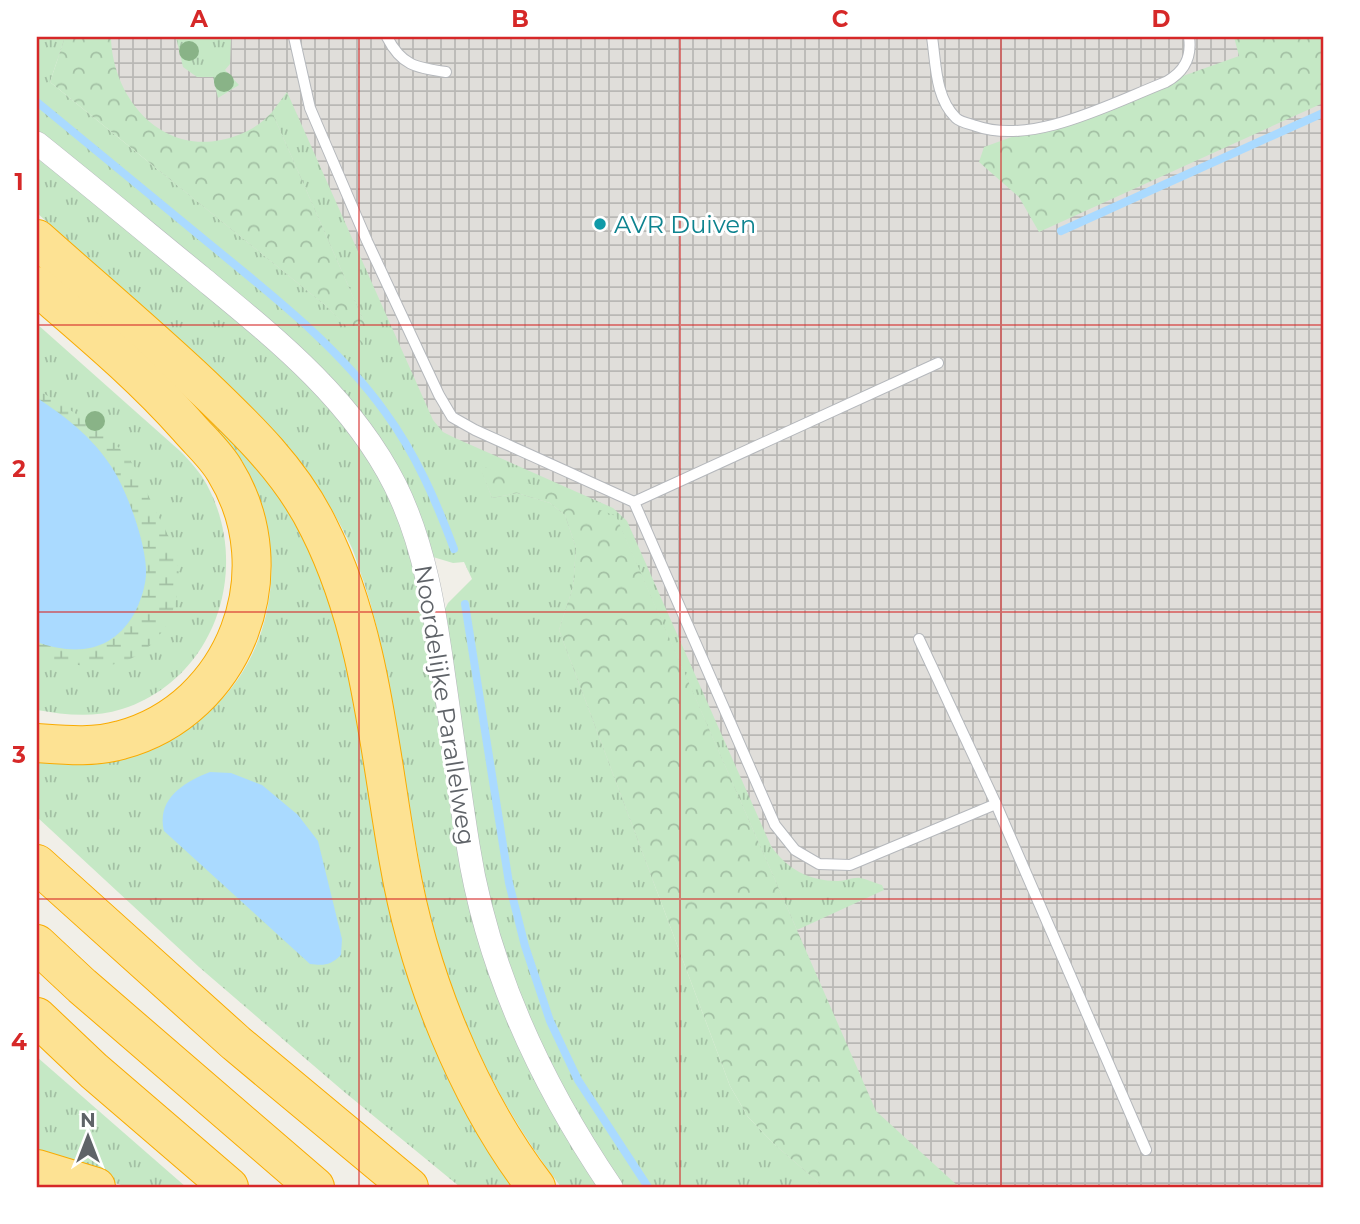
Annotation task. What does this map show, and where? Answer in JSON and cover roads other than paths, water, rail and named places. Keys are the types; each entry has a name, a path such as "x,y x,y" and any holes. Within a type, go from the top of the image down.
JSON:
{"highway":[{"path":"37,239 173,358 241,423 275,460 318,525 355,617 374,706 399,865 419,949 444,1023 481,1099 536,1187"},
{"path":"37,286 154,388 224,469 242,500 250,540 253,576 247,612 238,636 220,669 186,708 151,728 121,740 81,746 37,743"},
{"path":"37,864 236,1043 409,1187"},
{"path":"37,944 314,1187"},
{"path":"37,1017 94,1071 229,1187"},
{"path":"37,1169 96,1187"}],"street":[{"name":"Noordelijke Parallelweg","path":"37,143 279,342 320,381 353,418 396,487 429,580 468,848 482,912 517,1015 539,1067 576,1136 611,1187"}],"lane":[{"path":"294,37 310,108 367,241 439,395 452,417 634,502 775,825 795,850 819,864 850,865 996,804"},
{"path":"387,37 394,52 403,61 446,72"},
{"path":"932,37 940,92 956,119 986,129 1017,132 1051,126 1173,78 1180,74 1191,49 1189,37"},
{"path":"634,502 938,363"},
{"path":"919,639 996,804 1146,1150"}],"water":[{"path":"37,398 82,432 101,452 127,497 142,545 146,580 137,609 115,636 92,647 66,649 37,642"},
{"path":"210,772 231,773 262,785 298,815 318,841 342,939 341,955 334,961 323,965 310,964 164,831 164,810 174,793"}],"waterway":[{"path":"37,102 285,306 348,367 385,412 416,461 454,549"},
{"path":"1061,231 1323,113"},
{"path":"465,604 509,883 525,946 550,1021 578,1080 648,1187"}],"place":[{"name":"AVR Duiven","path":"600,224"}]}
